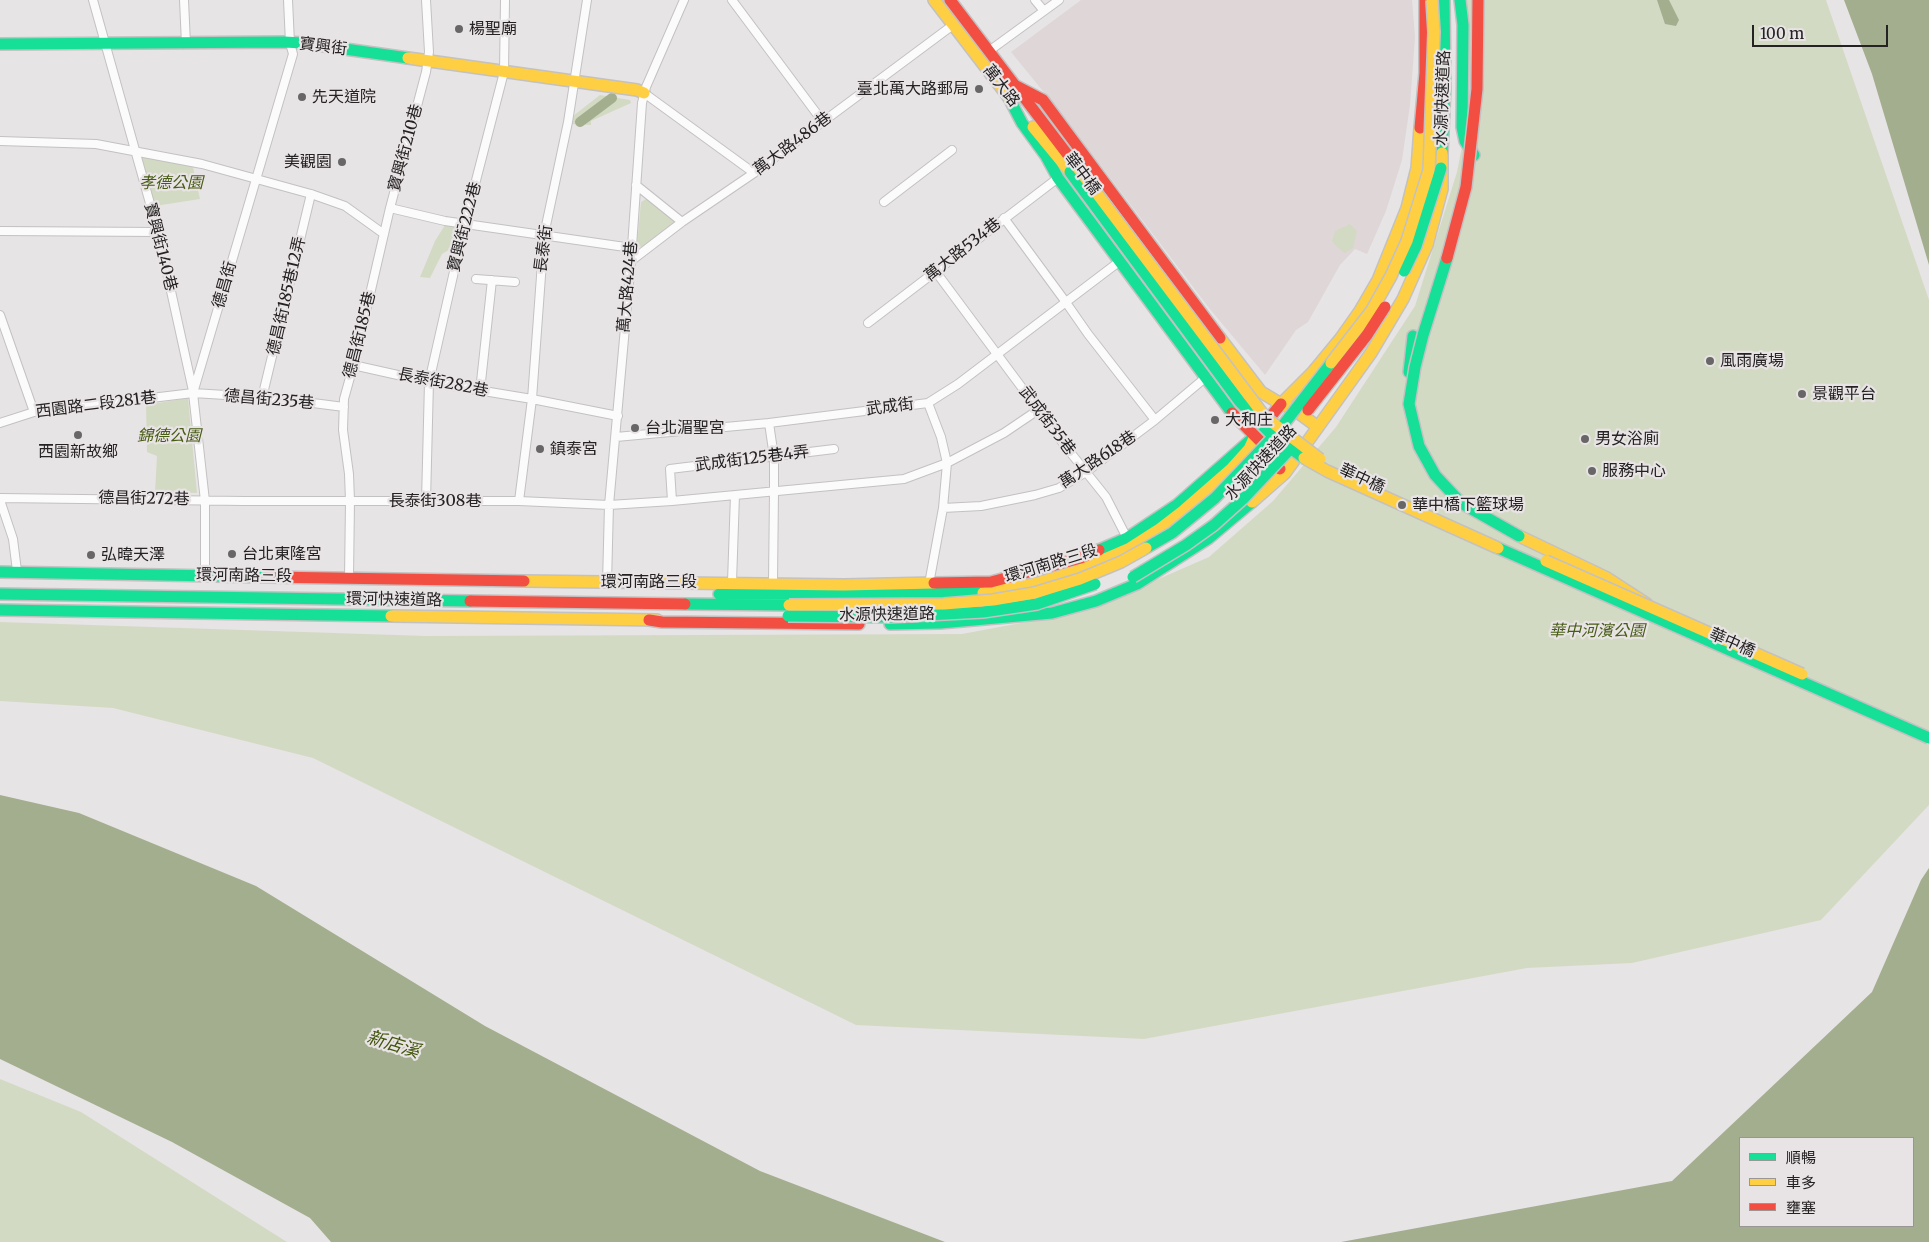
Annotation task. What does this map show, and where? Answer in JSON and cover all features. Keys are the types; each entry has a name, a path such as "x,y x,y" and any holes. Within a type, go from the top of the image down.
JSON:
{"main road":[{"name":"萬大路","path":"934,0 1007,94 1074,169"},
{"name":"萬大路","path":"950,0 1016,86"},
{"path":"649,603 668,594 988,593 1034,584 1077,571 1130,548 1184,510 1231,468 1249,449 1255,436 1281,404 1313,372 1341,338 1378,280 1406,208 1417,168 1425,73 1425,0"},
{"name":"水源快速道路","path":"789,611 944,604 992,600 1034,593 1080,579 1121,562 1172,533 1215,498 1277,433 1372,310 1391,276 1407,241 1429,170 1434,32 1432,0"},
{"name":"水源快速道路","path":"789,611 889,617 983,612 1036,604 1074,592 1119,574 1187,534 1219,508 1286,439 1350,357 1383,310 1416,246 1441,168 1445,87 1444,0"},
{"path":"1460,0 1463,26 1462,127 1464,141 1475,155"},
{"path":"1410,404 1415,367 1423,335 1454,235 1466,187 1477,89 1478,0"},
{"name":"寶興街","path":"0,44 290,43 644,92"},
{"path":"1016,86 1043,100 1261,392 1292,408 1318,427"},
{"name":"華中橋","path":"1016,86 1227,386 1258,422 1291,448 1327,472 1929,738"},
{"path":"1007,94 1022,123 1046,156 1058,178 1236,419 1263,444 1272,462 1285,473"},
{"path":"649,620 689,623 940,623 1052,613 1096,601 1137,584 1209,538 1285,473 1371,353 1403,299 1427,245 1442,189 1441,168"},
{"name":"華中橋","path":"1074,169 1265,417 1326,462 1351,475 1929,730"},
{"path":"1413,336 1409,370 1410,404 1419,446 1426,462 1435,475 1461,503 1490,521 1607,578 1654,609"},
{"path":"1236,419 1252,422 1263,409 1261,392"},
{"name":"環河南路三段","path":"0,572 607,583 732,582 844,585 992,582 1081,558 1127,538 1178,504 1255,436"},
{"path":"1036,604 1076,600 1133,577 1186,545 1214,525 1243,499 1291,448"},
{"name":"環河快速道路","path":"0,594 649,603 789,611"},
{"name":"環河快速道路","path":"0,610 649,620 789,611"}],"street":[{"name":"寶興街140巷","path":"93,0 158,232 193,393"},
{"path":"184,0 186,44"},
{"name":"德昌街","path":"204,575 205,501 193,393 293,54 290,43 288,0"},
{"name":"寶興街210巷","path":"384,234 428,62 426,0"},
{"name":"寶興街222巷","path":"426,501 429,382 465,223 504,72 505,0"},
{"name":"長泰街","path":"519,501 532,399 544,235 576,82 587,0"},
{"name":"萬大路424巷","path":"607,583 609,505 644,92 684,0"},
{"path":"732,0 823,122"},
{"path":"1035,0 1044,11"},
{"path":"989,51 1059,0"},
{"name":"萬大路486巷","path":"631,261 682,222 754,173 953,25"},
{"path":"644,92 754,173"},
{"path":"0,141 96,144 202,164 311,194 345,206 384,234"},
{"path":"884,202 952,150"},
{"name":"萬大路534巷","path":"868,323 1058,178"},
{"path":"636,185 682,222"},
{"name":"德昌街185巷12弄","path":"262,398 311,194"},
{"path":"390,208 445,221 632,248"},
{"path":"1004,218 1066,301 1088,334 1155,420"},
{"path":"0,231 158,232"},
{"name":"德昌街185巷","path":"349,578 350,501 349,474 343,430 344,399 354,365 384,234"},
{"name":"武成街","path":"616,437 769,422 928,403 958,384 1120,261"},
{"name":"武成街35巷","path":"936,272 1038,410 1106,497 1127,538"},
{"path":"476,279 516,282"},
{"path":"480,391 492,280"},
{"path":"0,315 34,412"},
{"name":"長泰街282巷","path":"354,365 429,382 532,399 618,416"},
{"name":"萬大路618巷","path":"943,508 981,506 1059,488 1086,472 1155,420 1205,378"},
{"name":"德昌街235巷","path":"193,393 344,407"},
{"name":"西園路二段281巷","path":"0,422 34,412 193,393"},
{"path":"928,403 947,463 943,508 929,584"},
{"name":"長泰街308巷","path":"350,501 519,501 609,505 672,501 904,479 947,463 1004,433 1038,410"},
{"path":"769,422 774,457 773,583"},
{"name":"武成街125巷4弄","path":"672,501 670,469 834,450"},
{"path":"732,582 735,495"},
{"path":"0,499 13,539 17,571"},
{"name":"德昌街272巷","path":"0,499 350,501"}],"shaded area":[{"path":"1081,0 1412,0 1415,37 1410,105 1402,160 1386,211 1367,254 1355,249 1340,265 1308,322 1296,330 1265,375 1209,308 1064,117 1011,52"}],"green space":[{"name":"華中河濱公園","path":"1463,0 1826,0 1929,300 1929,805 1821,920 1632,963 1527,968 1144,1039 856,1025 313,758 113,708 0,701 0,622 426,636 962,634 1085,611 1209,557 1273,501 1336,427 1415,306 1457,172 1467,121"},
{"path":"600,95 630,100 631,103 591,121 591,125 571,124 573,116"},
{"name":"孝德公園","path":"141,154 193,167 200,199 155,206"},
{"path":"648,198 675,218 675,226 644,248 637,245 641,202"},
{"path":"1350,224 1357,231 1353,248 1345,253 1332,241 1335,231"},
{"path":"445,225 461,227 457,245 442,254 430,278 420,277 435,241"},
{"name":"錦德公園","path":"188,398 197,493 155,492 157,456 147,452 146,405"},
{"path":"0,1079 81,1112 287,1242 0,1242"}],"water":[{"path":"1657,0 1669,0 1679,20 1676,26 1665,24"},
{"path":"1844,0 1929,0 1929,265 1872,74"},
{"name":"新店溪","path":"0,795 79,813 256,886 485,1026 760,1171 945,1242 331,1242 310,1218 172,1142 0,1059"},
{"path":"1929,868 1929,1242 1341,1242 1672,1181 1872,992 1921,880"}],"waterway":[{"path":"580,122 612,98"}],"traffic: fast":[{"path":"1442,153 1445,87 1444,0"},
{"path":"1460,0 1463,25 1462,127 1465,141 1474,155"},
{"path":"0,44 284,42 408,58"},
{"path":"1007,94 1022,123 1046,156 1058,178 1232,413"},
{"path":"1404,271 1416,246 1441,168"},
{"path":"1070,172 1240,402 1270,433 1304,458"},
{"path":"1447,258 1423,335 1409,404 1419,446 1435,475 1461,503 1519,536"},
{"path":"1409,372 1413,336"},
{"path":"1146,548 1172,533 1215,498 1277,433 1331,363"},
{"path":"1099,550 1127,538 1178,504 1253,438"},
{"path":"1133,577 1186,545 1214,525 1243,499 1291,448"},
{"path":"890,624 940,623 1052,613 1096,601 1137,584 1209,538 1252,502"},
{"path":"1498,548 1929,738"},
{"path":"0,572 268,577"},
{"path":"788,616 889,617 983,612 1037,604 1095,584"},
{"path":"719,594 983,593"},
{"path":"0,594 470,601"},
{"path":"685,604 789,605"},
{"path":"0,610 391,616"}],"traffic: slow":[{"path":"934,0 1010,99"},
{"path":"1331,363 1372,310 1391,276 1407,241 1429,170 1434,32 1432,0"},
{"path":"408,58 637,90 644,93"},
{"path":"1033,127 1070,172"},
{"path":"1281,404 1313,372 1341,338 1378,280 1407,208 1417,168 1420,128"},
{"path":"1252,502 1285,473 1371,353 1403,299 1427,245 1442,189 1442,153"},
{"path":"1077,167 1265,417 1320,459"},
{"path":"1220,338 1261,392 1292,408 1318,427"},
{"path":"983,593 1034,584 1077,571 1130,548 1184,510 1231,469 1249,449 1255,436"},
{"path":"1304,458 1327,471 1498,548"},
{"path":"1519,536 1607,578 1647,604"},
{"path":"789,605 944,604 993,600 1034,593 1080,579 1121,562 1146,548"},
{"path":"1546,561 1802,674"},
{"path":"524,581 844,585 934,583"},
{"path":"391,616 657,620"}],"traffic: jam":[{"path":"950,0 1077,167"},
{"path":"1420,128 1425,73 1425,0"},
{"path":"1447,258 1466,187 1477,89 1478,0"},
{"path":"1016,86 1043,100 1220,338"},
{"path":"1308,410 1367,335 1385,307"},
{"path":"1263,426 1281,404"},
{"path":"1232,413 1261,442 1271,459 1280,469"},
{"path":"934,583 991,582 1081,558 1099,550"},
{"path":"268,577 524,581"},
{"path":"470,601 685,604"},
{"path":"649,620 662,622 859,624"}],"place":[{"name":"楊聖廟","path":"459,29"},
{"name":"臺北萬大路郵局","path":"979,89"},
{"name":"先天道院","path":"302,97"},
{"name":"美觀園","path":"342,162"},
{"name":"風雨廣場","path":"1710,361"},
{"name":"景觀平台","path":"1802,394"},
{"name":"大和庄","path":"1215,420"},
{"name":"台北湄聖宮","path":"635,428"},
{"name":"西園新故鄉","path":"78,435"},
{"name":"男女浴廁","path":"1585,439"},
{"name":"鎮泰宮","path":"540,449"},
{"name":"服務中心","path":"1592,471"},
{"name":"華中橋下籃球場","path":"1402,505"},
{"name":"台北東隆宮","path":"232,554"},
{"name":"弘暐天澤","path":"91,555"}]}
